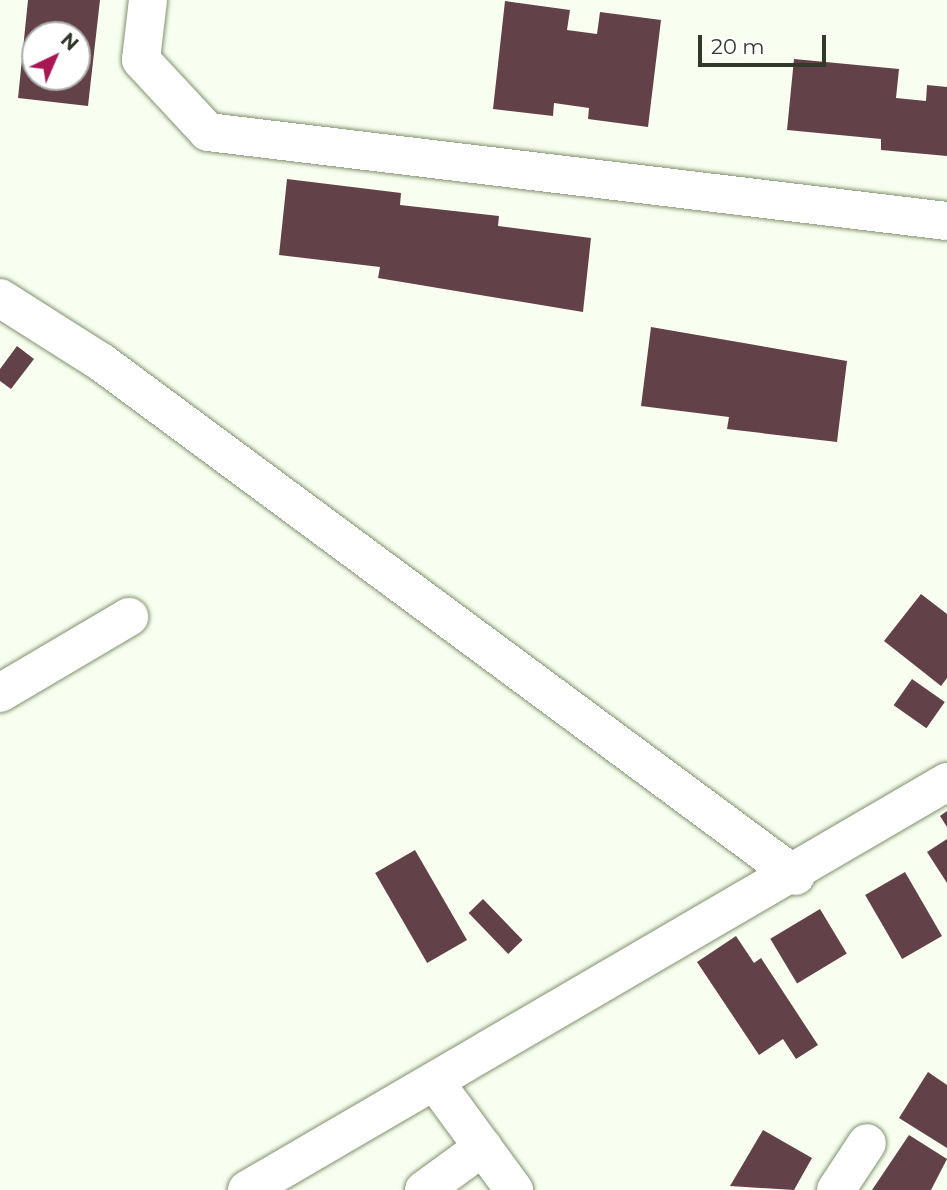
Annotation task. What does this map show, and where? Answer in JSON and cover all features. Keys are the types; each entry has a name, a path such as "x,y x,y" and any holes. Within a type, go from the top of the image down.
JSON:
{"street":[{"path":"148,0 141,61 208,132 947,221"},
{"path":"0,298 112,370 796,876"},
{"path":"0,693 130,617"},
{"path":"247,1190 796,876 947,782"},
{"path":"435,1082 514,1190"},
{"path":"836,1190 867,1143"},
{"path":"424,1190 483,1147"}],"building":[{"path":"28,0 100,0 91,80 91,21 26,21"},
{"path":"505,1 570,10 567,30 597,34 600,12 661,20 648,127 588,119 589,108 554,103 553,116 493,109"},
{"path":"794,59 899,69 896,98 926,101 927,85 947,87 947,156 881,150 881,139 787,130"},
{"path":"21,69 21,91 90,91 88,106 18,98"},
{"path":"287,179 401,193 400,205 499,216 498,226 591,238 583,312 378,278 380,267 279,255"},
{"path":"651,327 847,361 837,442 727,429 729,417 641,406"},
{"path":"17,346 34,359 11,389 0,381 0,369"},
{"path":"921,594 947,614 947,678 941,686 884,641"},
{"path":"912,679 945,702 926,728 894,705"},
{"path":"947,811 947,827 940,816"},
{"path":"947,839 947,883 927,852"},
{"path":"415,850 467,940 427,963 375,873"},
{"path":"905,872 942,936 902,959 865,895"},
{"path":"483,899 523,940 508,954 469,913"},
{"path":"820,909 847,954 797,983 770,939"},
{"path":"736,936 754,963 761,958 818,1045 796,1059 783,1039 759,1055 697,962"},
{"path":"928,1072 947,1085 947,1148 899,1118"},
{"path":"763,1130 812,1158 794,1190 730,1186"},
{"path":"909,1135 947,1159 931,1190 872,1190"}]}
